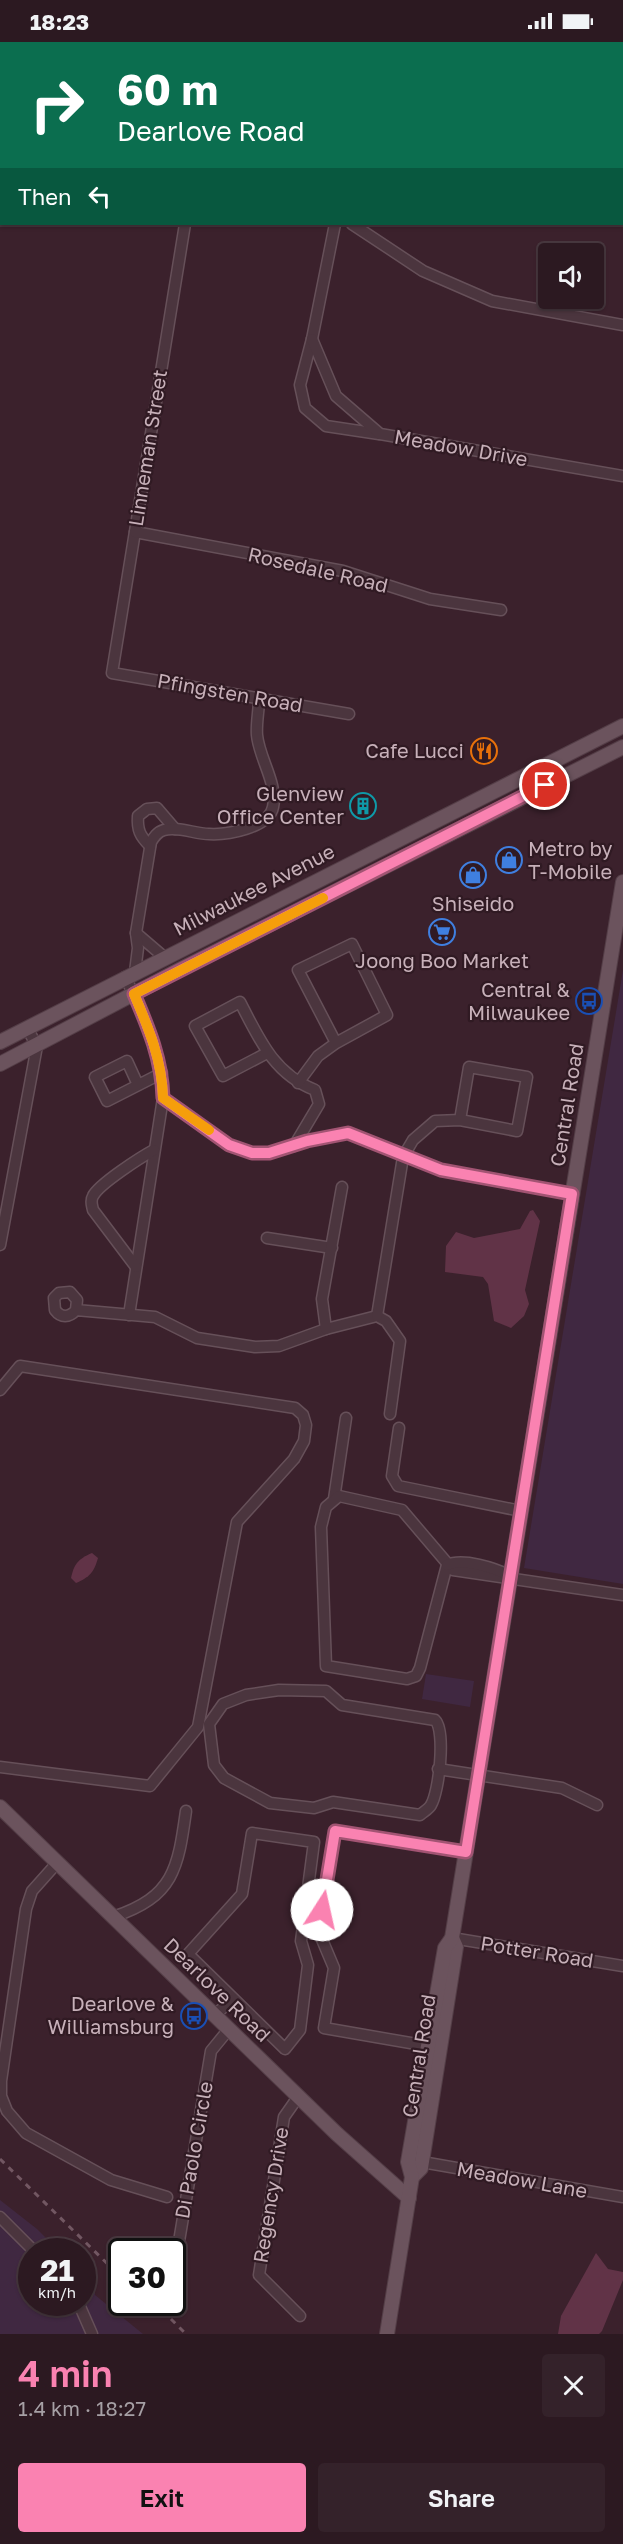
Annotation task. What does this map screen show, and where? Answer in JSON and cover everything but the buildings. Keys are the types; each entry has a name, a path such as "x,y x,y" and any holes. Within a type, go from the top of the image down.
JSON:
{"main road":[{"name":"Milwaukee Avenue","path":"0,1042 130,974 623,726"},
{"name":"Milwaukee Avenue","path":"0,1065 134,994 623,747"},
{"path":"431,843 431,832 436,826 487,800 498,789"},
{"name":"Central Road","path":"387,2334 412,2177 408,2162 445,1948 452,1938 623,882"},
{"name":"Dearlove Road","path":"0,1808 298,2097 409,2198"},
{"name":"Central Road","path":"412,2177 421,2168 456,1947 452,1938"}],"street":[{"name":"Linneman Street","path":"112,673 185,225"},
{"path":"334,225 312,339 300,385 305,408 326,426 380,434"},
{"path":"354,225 423,271 492,301 623,325"},
{"name":"Meadow Drive","path":"312,339 336,396 380,434 623,476"},
{"name":"Rosedale Road","path":"135,532 343,572 429,599 501,610"},
{"name":"Pfingsten Road","path":"112,673 348,714"},
{"path":"129,1315 163,1098 162,1073 152,1037 134,994 130,974 138,948 136,933 150,846 156,835 163,830 175,829 220,834 252,826 268,818 273,807 273,796 257,736 260,699"},
{"path":"150,846 141,838 138,827 138,816 147,809 157,808 175,829"},
{"path":"136,933 164,957"},
{"path":"298,1083 318,1056 336,1043 387,1015 352,944 297,970 336,1043"},
{"path":"267,1053 223,1076 195,1026 240,1002 267,1053 298,1083 315,1090 319,1104 294,1146"},
{"path":"0,1245 36,1046 27,1028"},
{"path":"377,1316 403,1157 413,1140 435,1121 460,1120 517,1131 526,1077 469,1067 460,1120"},
{"path":"138,1085 162,1073"},
{"path":"163,1098 229,1145 252,1153 269,1153 348,1133 403,1157 441,1170 572,1194"},
{"path":"136,1267 93,1210 91,1202 93,1194 128,1166 154,1150"},
{"path":"326,1329 322,1299 342,1187"},
{"path":"267,1238 332,1248"},
{"path":"76,1310 155,1317 197,1338 255,1347 279,1346 326,1329 377,1316 390,1325 400,1341 390,1414"},
{"path":"0,1390 20,1366 295,1408 303,1414 306,1425 304,1441 294,1459 237,1521 198,1727 150,1785 0,1767"},
{"path":"346,1418 336,1498 327,1508 321,1527 326,1666 407,1678 416,1676 447,1565"},
{"path":"399,1428 392,1476 398,1486 521,1511"},
{"path":"336,1498 402,1510 447,1565 465,1572 498,1578 510,1576 623,1595"},
{"path":"279,1690 326,1691 342,1704 435,1720 440,1725 442,1734 438,1770 431,1806 420,1815 333,1802 314,1808 270,1803 224,1778 214,1766 209,1724 223,1704 246,1695 279,1690"},
{"path":"438,1770 562,1788 597,1805"},
{"path":"113,1917 136,1910 161,1890 174,1872 179,1860 186,1811"},
{"path":"428,2046 324,2028 334,1968 318,1930 335,1831 466,1852"},
{"path":"252,1833 314,1842 301,1941 308,1965 300,2030 285,2049 233,2000 188,1954 242,1894 252,1833"},
{"path":"57,1863 32,1891 26,1909 1,2081 1,2096 7,2112 26,2133 111,2180 167,2197"},
{"name":"Potter Road","path":"452,1938 623,1966"},
{"path":"214,2014 233,2000"},
{"name":"Di Paolo Circle","path":"179,2238 211,2051 229,2029"},
{"name":"Regency Drive","path":"298,2097 284,2117 259,2275 300,2316"},
{"name":"Meadow Lane","path":"422,2162 623,2197"},
{"path":"0,2217 21,2238"},
{"path":"84,2316 92,2334"}],"shaded area":[{"path":"623,970 623,1584 524,1568"},
{"path":"533,1210 540,1221 525,1290 529,1304 524,1316 511,1328 494,1321 488,1284 483,1277 445,1272 446,1246 456,1232 474,1238 520,1229 530,1211"},
{"path":"92,1553 98,1558 93,1570 85,1579 76,1583 71,1578 75,1566 83,1557"},
{"path":"426,1674 474,1681 470,1707 422,1699"},
{"path":"0,2200 46,2238 18,2238 18,2316 96,2316 96,2296 108,2306 108,2316 121,2316 143,2334 0,2334"},
{"path":"596,2253 608,2269 623,2272 623,2280 602,2331 599,2334 558,2334 561,2316"}],"railway":[{"path":"0,2159 108,2264"},
{"path":"168,2316 186,2334"}],"slow traffic":[{"path":"209,1130 163,1098 162,1073 152,1037 134,994 323,898"}],"place":[{"name":"Cafe Lucci","path":"484,751"},
{"name":"Glenview Office Center","path":"363,806"},
{"name":"Metro by T-Mobile","path":"509,860"},
{"name":"Shiseido","path":"473,875"},
{"name":"Joong Boo Market","path":"442,932"},
{"name":"Central & Milwaukee","path":"589,1001"},
{"name":"Dearlove & Williamsburg","path":"194,2016"}],"route":[{"path":"322,1910 335,1831 466,1852 572,1194 441,1170 403,1157 348,1133 307,1141 269,1153 252,1153 229,1145 163,1098 162,1073 152,1037 134,994 545,785"}]}
